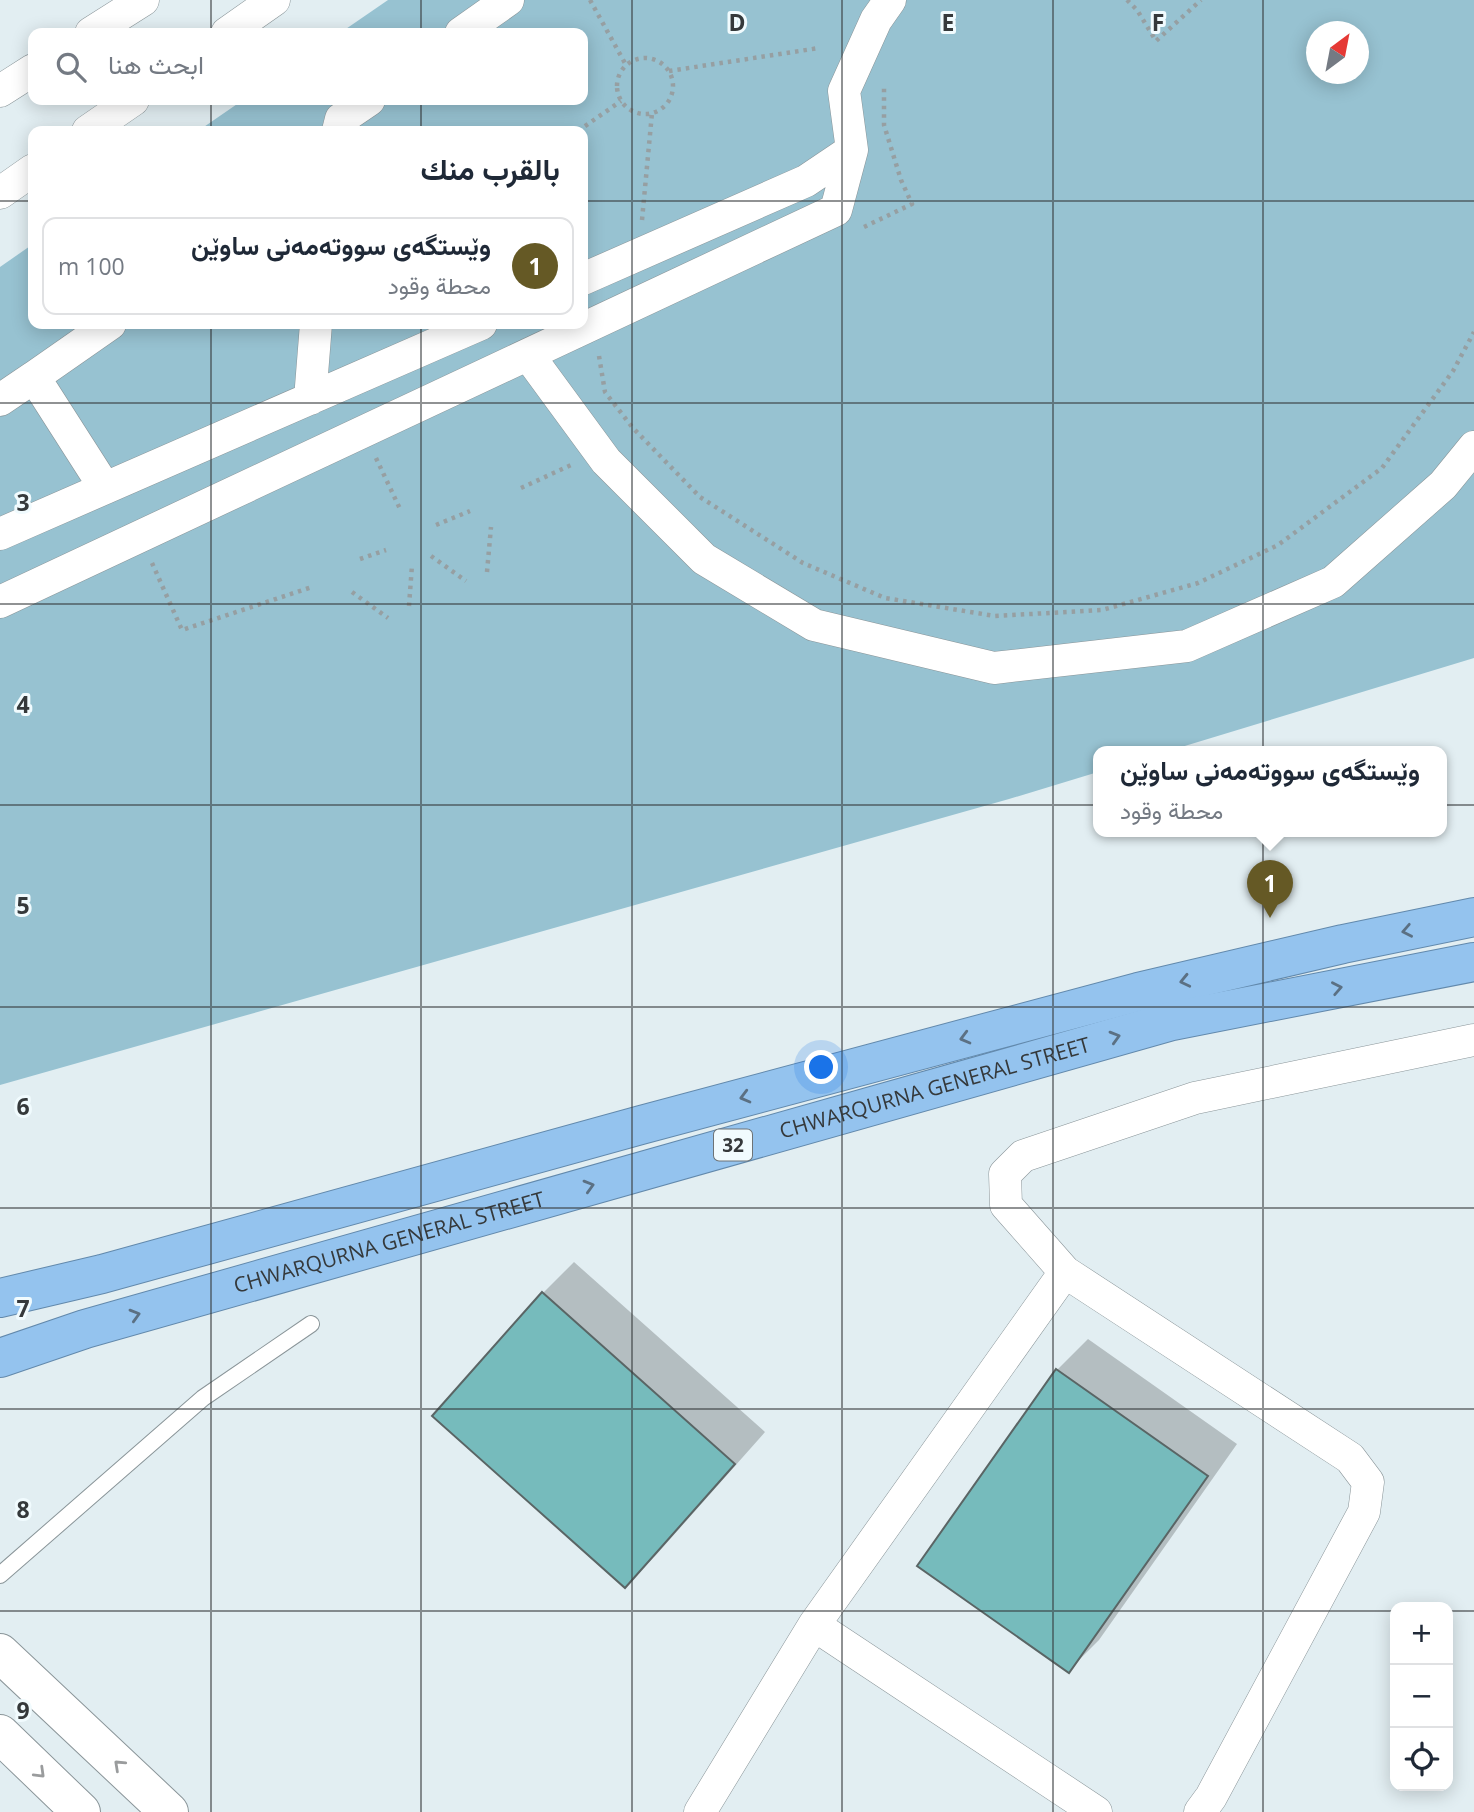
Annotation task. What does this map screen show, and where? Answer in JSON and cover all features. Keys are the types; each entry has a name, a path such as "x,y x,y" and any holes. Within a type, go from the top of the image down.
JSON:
{"highway":[{"name":"CHWARQURNA GENERAL STREET","path":"0,1298 102,1275 628,1128 1138,992 1343,944 1474,918"},
{"name":"CHWARQURNA GENERAL STREET","path":"0,1358 85,1329 1172,1021 1474,962"},
{"path":"0,1376 85,1329"}],"street":[{"path":"99,28 143,0"},
{"path":"234,28 274,0"},
{"path":"468,28 508,0"},
{"path":"588,328 836,210 852,150 844,91 876,20 890,0"},
{"path":"0,91 28,73"},
{"path":"95,126 126,105"},
{"path":"339,126 341,119 362,105"},
{"path":"588,277 806,181 852,150"},
{"path":"0,193 28,173"},
{"path":"0,400 103,329"},
{"path":"310,398 316,329"},
{"path":"0,534 469,329"},
{"path":"0,603 586,329"},
{"path":"529,356 598,452 704,559 814,625 994,668 1187,646 1333,582 1443,485 1474,447"},
{"path":"34,377 104,488"},
{"path":"1200,1812 1211,1797 1364,1512 1368,1482 1350,1458 1065,1272 1006,1205 1005,1174 1023,1156 1195,1098 1474,1040"},
{"path":"700,1812 814,1625 1065,1272"},
{"path":"814,1625 1096,1812"},
{"path":"0,1653 169,1812"},
{"path":"0,1734 81,1812"}],"lane":[{"path":"0,1575 203,1398 311,1324"}],"path":[{"path":"590,0 626,65"},
{"path":"1127,0 1137,9 1156,41 1201,0"},
{"path":"669,71 819,48"},
{"path":"644,57 662,63 669,71 673,79 671,96 660,110 652,113 635,112 621,101 617,82 626,65 644,57"},
{"path":"585,126 621,101"},
{"path":"639,254 652,113"},
{"path":"598,351 605,393 632,427 700,497 803,563 885,597 995,617 1102,610 1198,583 1278,545 1382,468 1454,371 1474,332"},
{"path":"373,450 401,511"},
{"path":"521,488 598,452"},
{"path":"436,525 470,511"},
{"path":"487,572 491,527"},
{"path":"141,537 182,630 312,587"},
{"path":"360,559 386,550"},
{"path":"431,556 466,581"},
{"path":"409,606 412,565"},
{"path":"352,592 388,618"}],"shaded area":[{"path":"388,0 1474,0 1474,658 1185,746 1093,746 1093,774 0,1085 0,267 28,247 28,329 588,329 588,126 205,126 236,105 588,105 588,28 347,28"}],"building":[{"path":"542,1292 735,1464 625,1588 432,1416"},
{"path":"1056,1369 1208,1476 1069,1673 917,1566"}],"place":[{"name":"وێستگەی سووتەمەنی ساوێن","path":"1270,918"}]}
